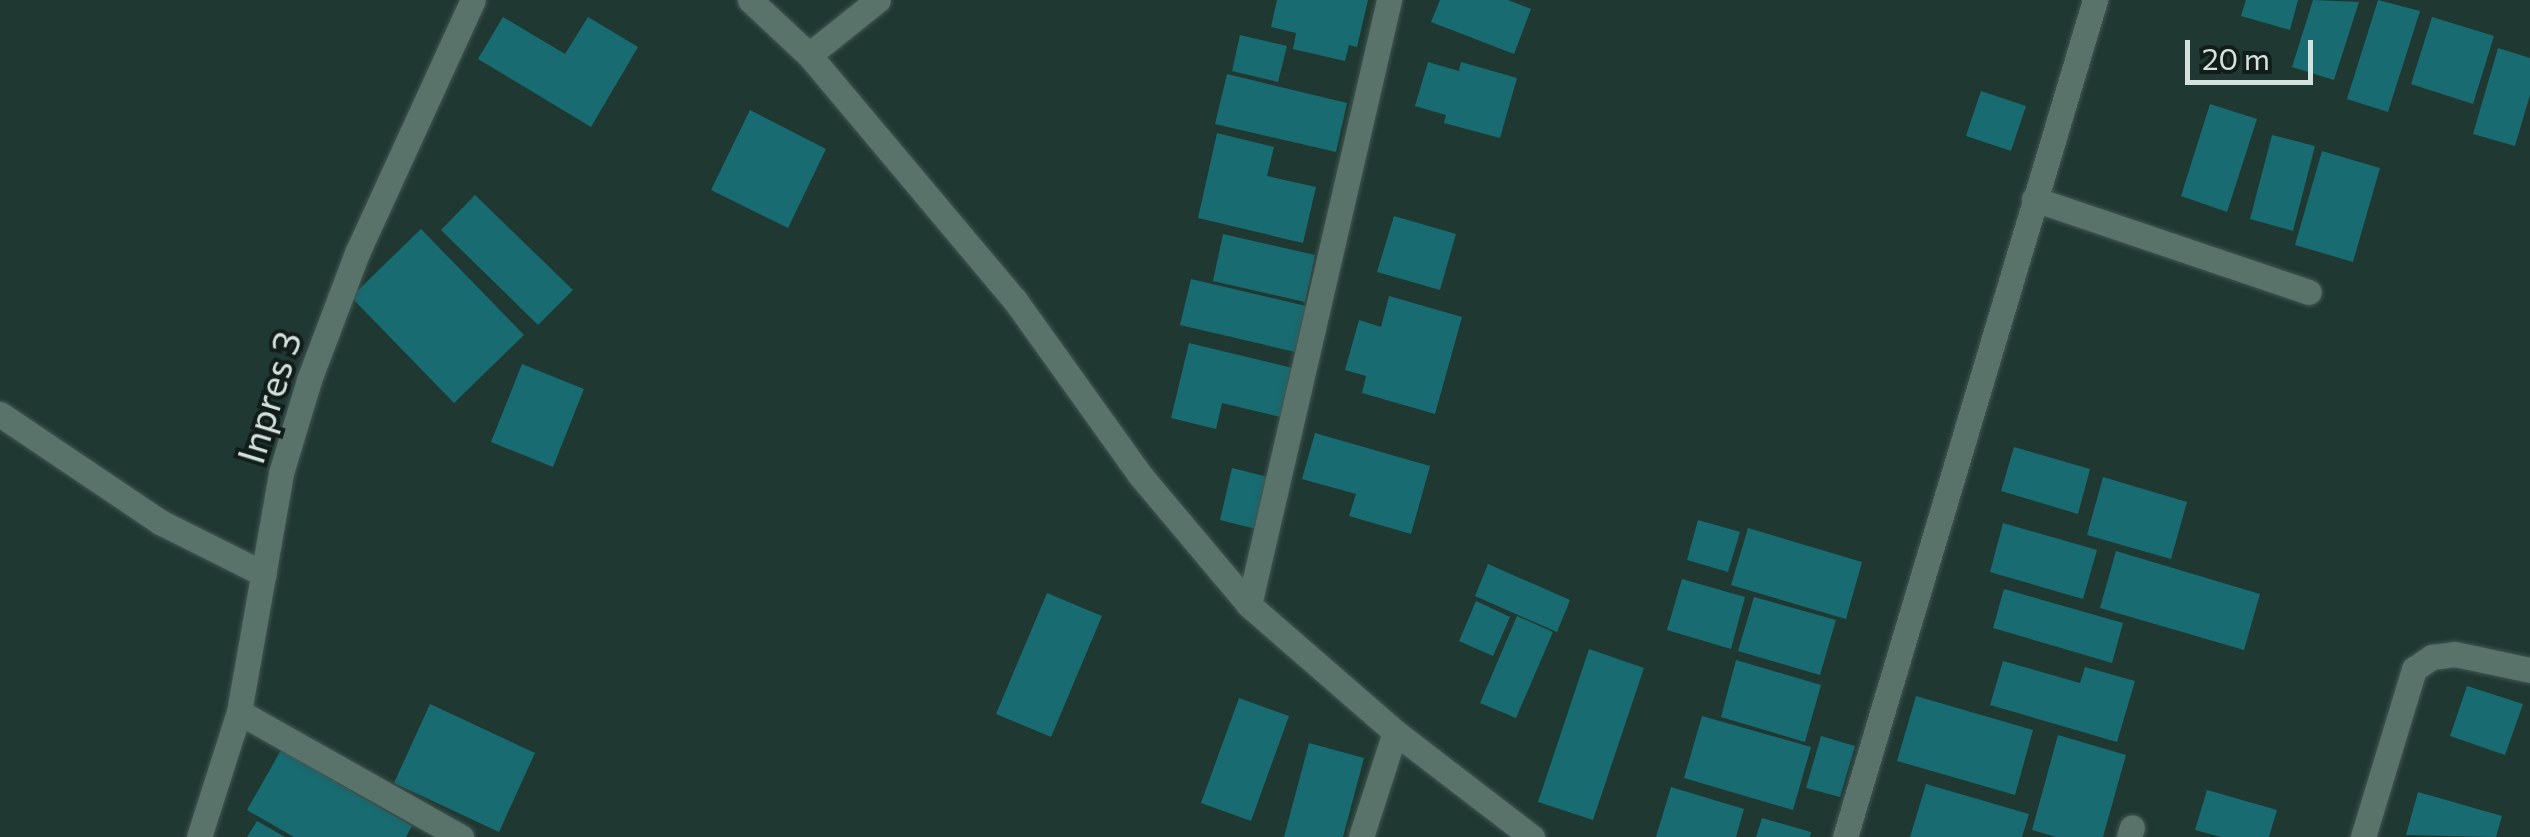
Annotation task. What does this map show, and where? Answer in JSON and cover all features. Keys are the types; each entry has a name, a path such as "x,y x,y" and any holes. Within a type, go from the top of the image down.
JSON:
{"street":[{"name":"Inpres 3","path":"200,837 240,712 281,473 309,380 357,252 472,0"},
{"path":"750,0 809,56 1014,299 1140,476 1249,605 1394,732 1532,837"},
{"path":"809,56 878,0"},
{"path":"1249,605 1389,0"},
{"path":"1845,837 2094,0"},
{"path":"2034,198 2308,292"},
{"path":"0,414 160,522 264,574"},
{"path":"2363,837 2414,669 2432,657 2455,654 2530,670"},
{"path":"240,712 461,837"},
{"path":"1361,837 1394,732"}],"building":[{"path":"1277,0 1368,0 1357,47 1349,45 1345,61 1293,49 1296,33 1271,27"},
{"path":"1440,0 1508,0 1531,9 1514,54 1431,22"},
{"path":"2246,0 2298,0 2290,30 2241,16"},
{"path":"2313,0 2359,2 2334,80 2292,67"},
{"path":"2378,0 2420,11 2388,112 2347,99"},
{"path":"503,17 565,54 588,17 638,47 591,127 478,59"},
{"path":"2432,17 2494,36 2473,104 2411,84"},
{"path":"1240,35 1287,46 1278,82 1232,71"},
{"path":"2498,48 2530,58 2530,95 2515,146 2473,134"},
{"path":"1428,62 1459,71 1461,62 1517,78 1500,138 1444,123 1446,115 1415,106"},
{"path":"1227,74 1347,103 1336,152 1215,124"},
{"path":"1981,91 2026,106 2011,151 1966,136"},
{"path":"2210,104 2257,119 2227,212 2181,196"},
{"path":"750,110 826,149 788,228 711,190"},
{"path":"1217,133 1274,147 1267,176 1316,187 1303,243 1198,218"},
{"path":"2272,135 2315,146 2293,231 2250,219"},
{"path":"2322,151 2380,168 2353,262 2295,245"},
{"path":"475,195 573,290 538,325 441,230"},
{"path":"1394,216 1456,234 1440,290 1377,272"},
{"path":"421,229 524,335 454,403 351,297"},
{"path":"1223,234 1315,255 1305,302 1213,281"},
{"path":"1191,279 1306,306 1295,352 1180,325"},
{"path":"1389,296 1462,317 1435,414 1362,393 1366,376 1345,370 1359,320 1381,327"},
{"path":"1189,343 1297,369 1285,418 1222,403 1216,429 1171,418"},
{"path":"522,364 584,389 553,467 491,442"},
{"path":"1315,433 1430,466 1411,534 1349,516 1356,494 1302,479"},
{"path":"2014,447 2090,469 2078,514 2001,491"},
{"path":"1232,468 1272,478 1260,530 1220,520"},
{"path":"2103,477 2187,502 2171,559 2087,535"},
{"path":"1698,520 1740,532 1728,572 1687,560"},
{"path":"2003,523 2097,550 2083,599 1990,572"},
{"path":"1748,528 1862,562 1846,619 1731,585"},
{"path":"2116,551 2260,594 2244,650 2100,608"},
{"path":"1488,564 1570,600 1557,632 1475,596"},
{"path":"1682,579 1745,597 1731,649 1667,630"},
{"path":"2004,589 2123,623 2112,663 1993,628"},
{"path":"1047,593 1102,616 1051,737 996,714"},
{"path":"1754,597 1836,620 1820,675 1738,651"},
{"path":"1476,601 1510,617 1493,656 1459,641"},
{"path":"1517,616 1553,632 1516,718 1480,703"},
{"path":"1589,649 1644,668 1593,820 1538,802"},
{"path":"1736,660 1821,685 1805,742 1721,717"},
{"path":"2003,661 2080,683 2085,667 2135,681 2117,742 1990,705"},
{"path":"2467,686 2523,704 2505,755 2450,736"},
{"path":"1916,696 2033,730 2015,795 1897,761"},
{"path":"1239,698 1289,716 1251,821 1201,803"},
{"path":"430,704 535,753 499,832 394,783"},
{"path":"1702,716 1811,747 1793,810 1684,778"},
{"path":"2058,735 2126,755 2103,837 2056,837 2032,830"},
{"path":"1821,736 1855,746 1840,797 1806,788"},
{"path":"1309,743 1364,758 1343,837 1284,837"},
{"path":"281,750 412,826 406,837 294,837 247,810"},
{"path":"1926,784 2029,814 2022,837 1910,837"},
{"path":"1671,787 1744,809 1736,837 1656,837"},
{"path":"2207,790 2277,810 2269,837 2221,837 2195,830"},
{"path":"2418,792 2502,816 2496,837 2406,835"},
{"path":"1762,818 1811,832 1810,837 1756,837"},
{"path":"257,821 285,837 247,837"}]}
